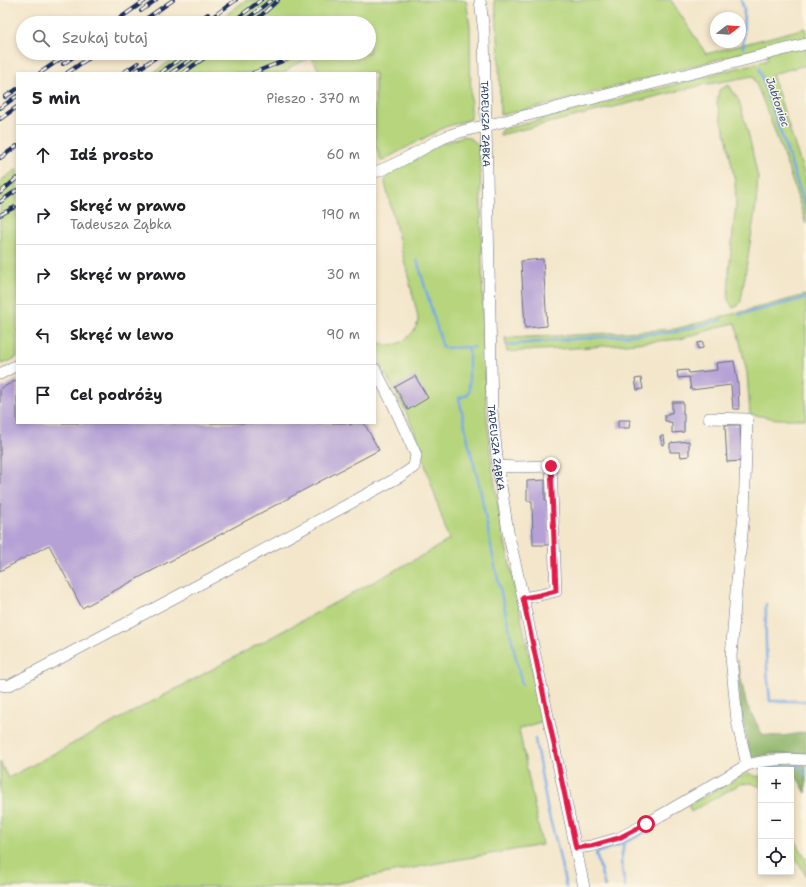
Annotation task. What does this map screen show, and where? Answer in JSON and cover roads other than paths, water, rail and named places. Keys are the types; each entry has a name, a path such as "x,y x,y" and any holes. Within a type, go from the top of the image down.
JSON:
{"street":[{"name":"TADEUSZA ZĄBKA","path":"480,0 484,32 492,411 498,466 508,532 584,887"},
{"path":"376,172 386,169 442,138 461,131 806,44"},
{"path":"0,374 16,366"},
{"path":"0,685 8,686 399,477 414,467 416,455 376,371"},
{"path":"709,418 747,419 744,514 731,657 737,721 747,765"},
{"path":"498,466 551,466 556,591 523,598"},
{"path":"576,848 591,846 619,838 646,824 747,765 765,761 791,759 806,760"}],"waterway":[{"name":"Jabłoniec","path":"741,0 744,12"},
{"name":"Jabłoniec","path":"759,68 806,209"},
{"path":"417,260 443,348 474,347"},
{"path":"739,315 806,298"},
{"path":"508,345 675,332 721,320"},
{"path":"469,347 469,392 467,395 459,398 480,488 494,562 522,685"},
{"path":"766,604 766,652 770,701 806,701"},
{"path":"535,739 548,812 566,887"},
{"path":"783,767 801,766 806,775"},
{"path":"605,887 596,853 634,838 656,824"},
{"path":"624,842 621,861 625,887"}],"railway":[{"path":"123,16 146,0"},
{"path":"141,11 156,0"},
{"path":"150,16 173,0"},
{"path":"214,16 236,0"},
{"path":"240,16 261,0"},
{"path":"251,16 271,0"},
{"path":"261,16 278,0"},
{"path":"41,72 59,60"},
{"path":"63,64 69,60"},
{"path":"68,72 86,60"},
{"path":"134,72 152,60"},
{"path":"161,72 178,60"},
{"path":"172,72 190,60"},
{"path":"184,72 201,60"},
{"path":"256,72 286,60"},
{"path":"124,72 138,63"},
{"path":"5,97 16,90"},
{"path":"0,108 16,97"},
{"path":"0,119 16,108"},
{"path":"0,158 16,147"},
{"path":"0,193 16,179"},
{"path":"0,202 16,191"},
{"path":"0,215 15,207"}]}
